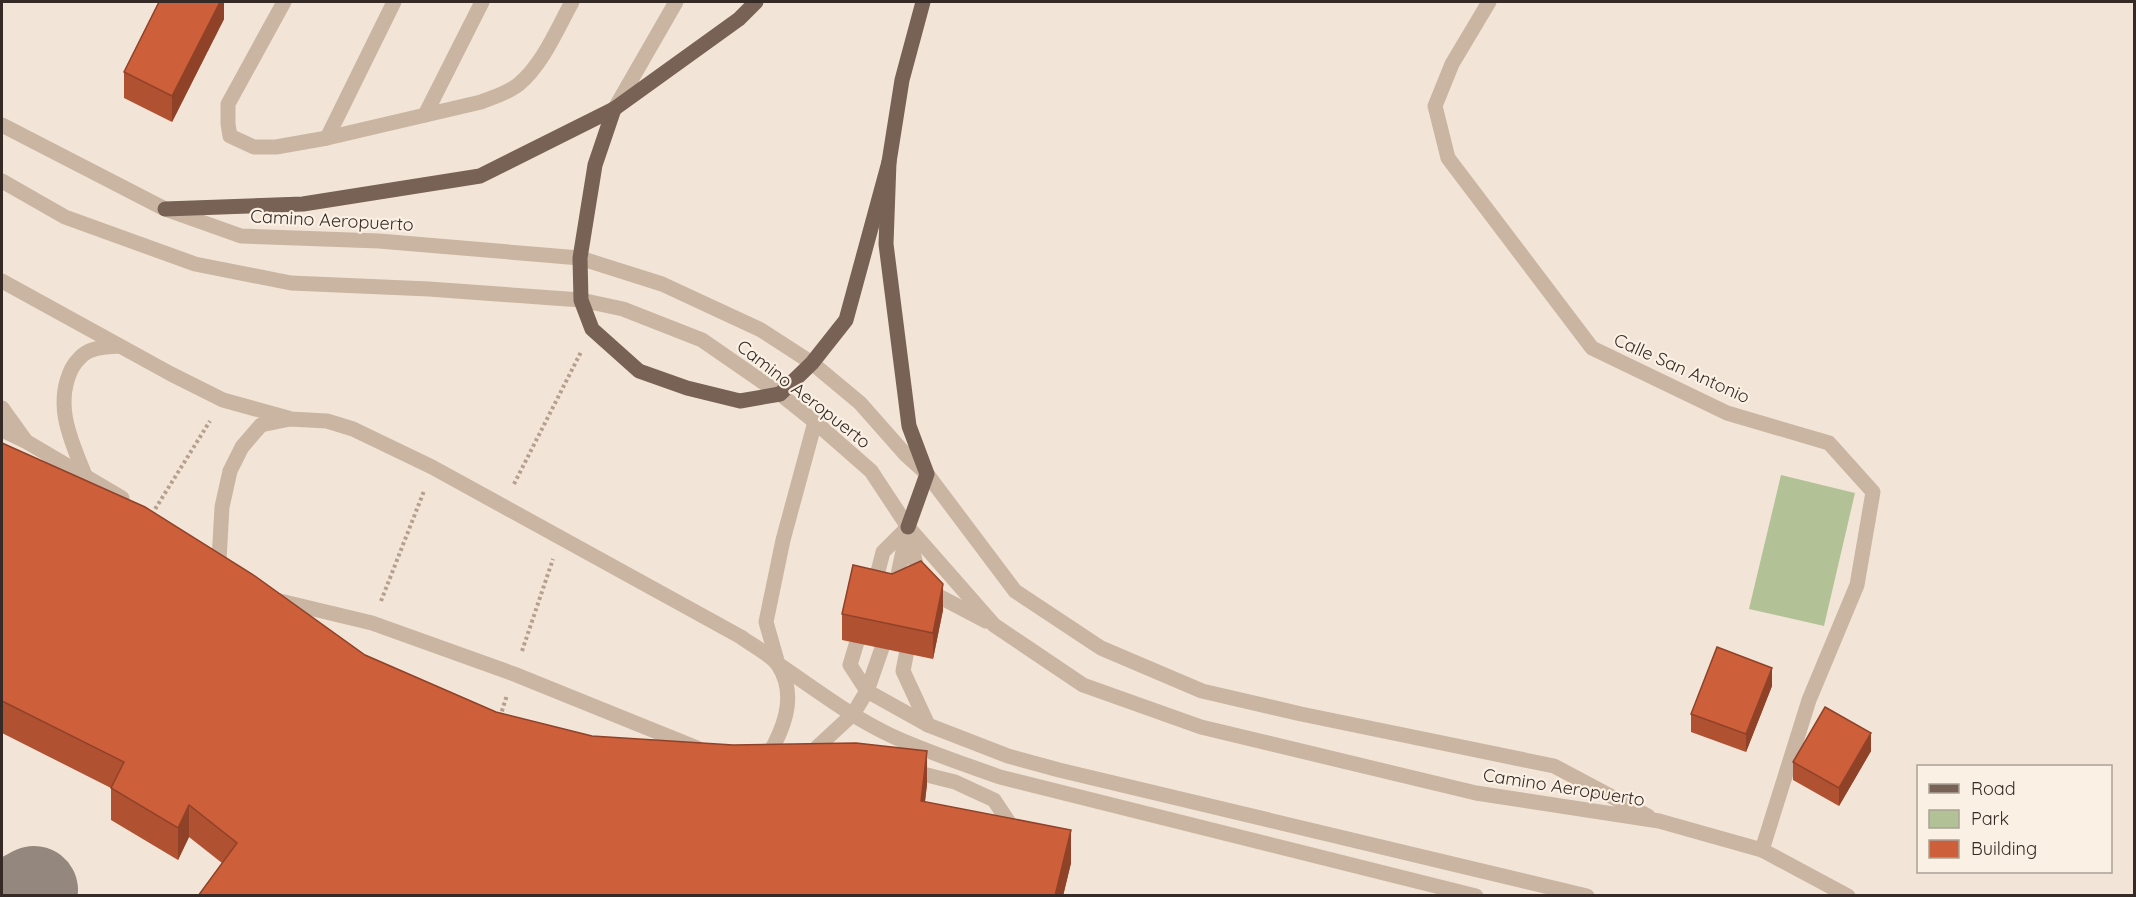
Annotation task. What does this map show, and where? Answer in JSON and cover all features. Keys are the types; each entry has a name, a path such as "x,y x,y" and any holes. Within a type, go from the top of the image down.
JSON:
{"main road":[{"path":"165,209 303,204 480,176 614,109 740,19 756,2"},
{"path":"614,109 595,165 580,258 581,300 592,329 639,371 687,388 740,401 780,394 812,363 846,320 889,162 902,80 923,2"},
{"path":"889,162 886,244 909,426 927,474 908,527"}],"street":[{"path":"284,2 228,104 230,136 254,147 276,147 327,138 481,102 505,94 519,84 536,65 572,2"},
{"path":"327,138 394,2"},
{"path":"425,115 482,2"},
{"path":"614,109 676,2"},
{"name":"Calle San Antonio","path":"1489,2 1452,64 1435,106 1448,158 1592,348 1727,413 1829,443 1873,492 1857,585 1809,700 1761,850"},
{"name":"Camino Aeropuerto","path":"2,124 165,209 241,236 379,241 580,258 662,284 761,330 812,363 860,403 906,455 927,474 1016,591 1101,648 1202,691 1301,714 1554,766 1659,821"},
{"name":"Camino Aeropuerto","path":"2,181 65,217 206,266 291,283 429,289 581,300 623,309 702,340 780,394 815,422 871,471 908,527 994,625 1083,685 1201,728 1476,793 1659,821"},
{"path":"2,281 223,400 290,418 327,421 352,429 432,468 741,638 853,714 891,736 1000,777 1476,896"},
{"path":"86,478 67,427 62,406 65,381 75,362 90,350 119,346"},
{"path":"2,408 27,442"},
{"path":"200,547 224,563 222,507 230,471 242,447 261,425 290,418"},
{"path":"765,761 784,724 788,702 785,683 766,622 783,540 815,422"},
{"path":"2,430 152,514"},
{"path":"908,527 921,587 917,606"},
{"path":"892,599 908,527"},
{"path":"908,527 883,552 850,665 867,691 928,725 1008,756 1059,770 1587,896"},
{"path":"921,587 994,625"},
{"path":"301,622 264,597 372,623 514,674 708,753"},
{"path":"913,624 903,671 928,725"},
{"path":"749,764 789,758 813,751 853,714 867,691 882,648"},
{"path":"813,751 834,755"},
{"path":"887,765 955,782 994,800 1022,843"},
{"path":"1659,821 1761,850 1848,896"}],"path":[{"path":"502,506 592,329"},
{"path":"152,514 223,400"},
{"path":"372,623 432,468"},
{"path":"497,726 560,538"}],"green space":[{"path":"1781,475 1855,493 1824,626 1749,609"}],"building":[{"path":"159,2 220,2 172,96 124,72"},
{"path":"2,443 145,507 252,574 365,655 496,712 592,736 733,745 856,743 927,751 921,801 1071,830 1055,896 198,896 237,843 189,805 178,828 111,788 124,762 2,701"},
{"path":"921,561 943,584 933,633 842,614 853,565 892,574"},
{"path":"1717,647 1772,668 1746,734 1691,714"},
{"path":"1825,707 1871,733 1839,788 1793,762"}],"taxiway":[{"path":"23,896 34,890"}]}
